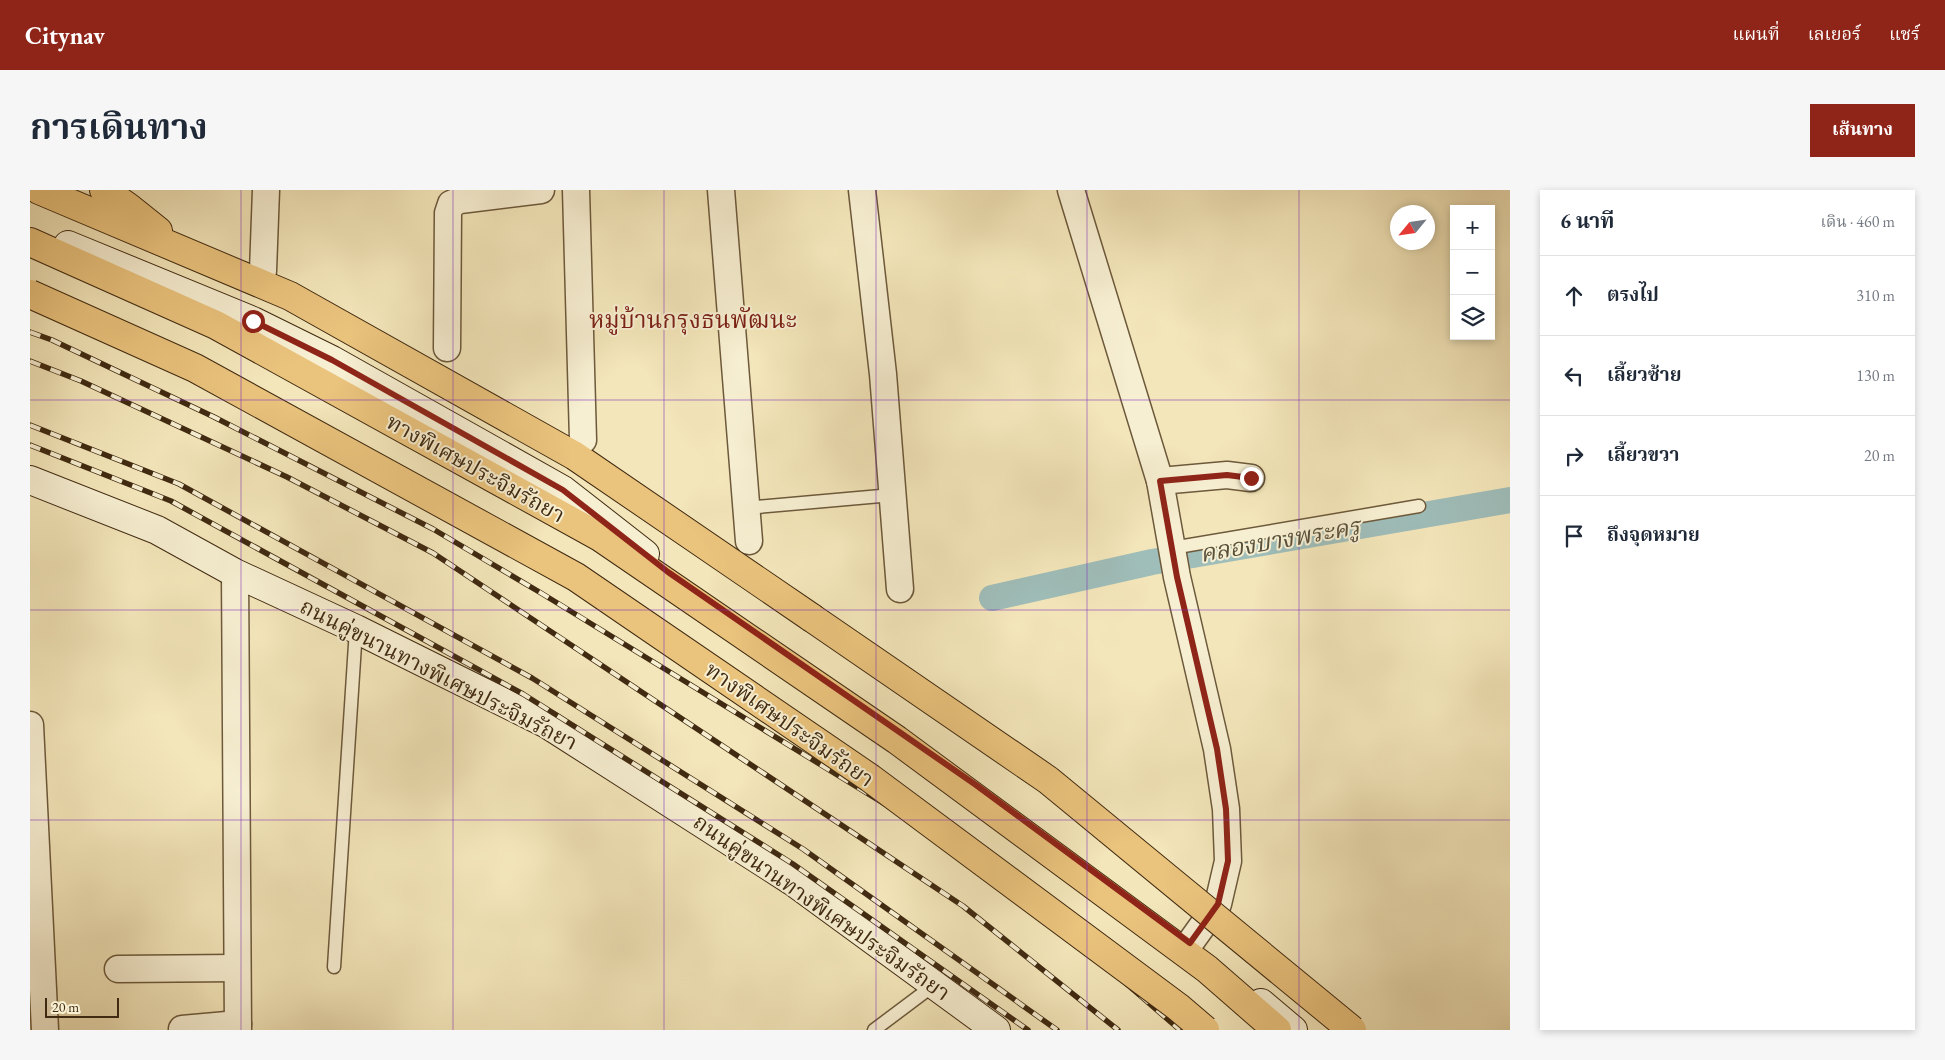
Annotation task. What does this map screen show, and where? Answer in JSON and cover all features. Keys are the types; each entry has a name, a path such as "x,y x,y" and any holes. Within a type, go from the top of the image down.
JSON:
{"highway":[{"path":"39,190 290,296 575,456 1048,780 1352,1030"},
{"path":"104,190 181,250"},
{"name":"ทางพิเศษประจิมรัถยา","path":"30,242 216,325 600,536 897,740 1207,969 1277,1030"},
{"name":"ทางพิเศษประจิมรัถยา","path":"30,294 195,368 576,577 870,778 1178,1007 1205,1030"}],"main road":[{"path":"30,229 262,326 332,360 563,490 668,572 976,785 1190,943 1293,1030"},
{"name":"ถนนคู่ขนานทางพิเศษประจิมรัถยา","path":"30,480 157,530 235,573 356,629 547,724 792,881 996,1030"}],"street":[{"path":"263,271 266,190"},
{"path":"447,348 448,213 451,204 460,200 541,190"},
{"path":"576,190 583,440"},
{"path":"722,190 749,541"},
{"path":"862,190 883,374 900,589"},
{"path":"1071,190 1160,481 1177,577 1217,749 1226,809 1228,861 1218,904 1190,943"},
{"path":"1160,481 1227,475 1251,478"},
{"path":"182,1030 238,1027 235,573"},
{"path":"30,725 33,869 45,1030"},
{"path":"118,969 237,968"}],"lane":[{"path":"746,508 892,495"},
{"path":"1172,548 1419,506"},
{"path":"334,967 356,629"},
{"path":"874,1030 934,985"}],"waterway":[{"name":"คลองบางพระครู","path":"992,598 1152,562 1510,500"}],"railway":[{"path":"30,332 52,340 214,417 433,529 541,593 1002,876 1180,1030"},
{"path":"30,361 81,381 287,477 433,553 963,906 1118,1030"},
{"path":"30,425 179,484 532,678 803,849 1057,1030"},
{"path":"30,445 171,501 523,694 793,864 1028,1030"}],"district":[{"name":"หมู่บ้านกรุงธนพัฒนะ","path":"693,320"}],"route":[{"path":"253,321 332,360 563,490 668,572 976,785 1190,943 1218,904 1228,861 1226,809 1217,749 1177,577 1160,481 1227,475 1251,478"}]}
